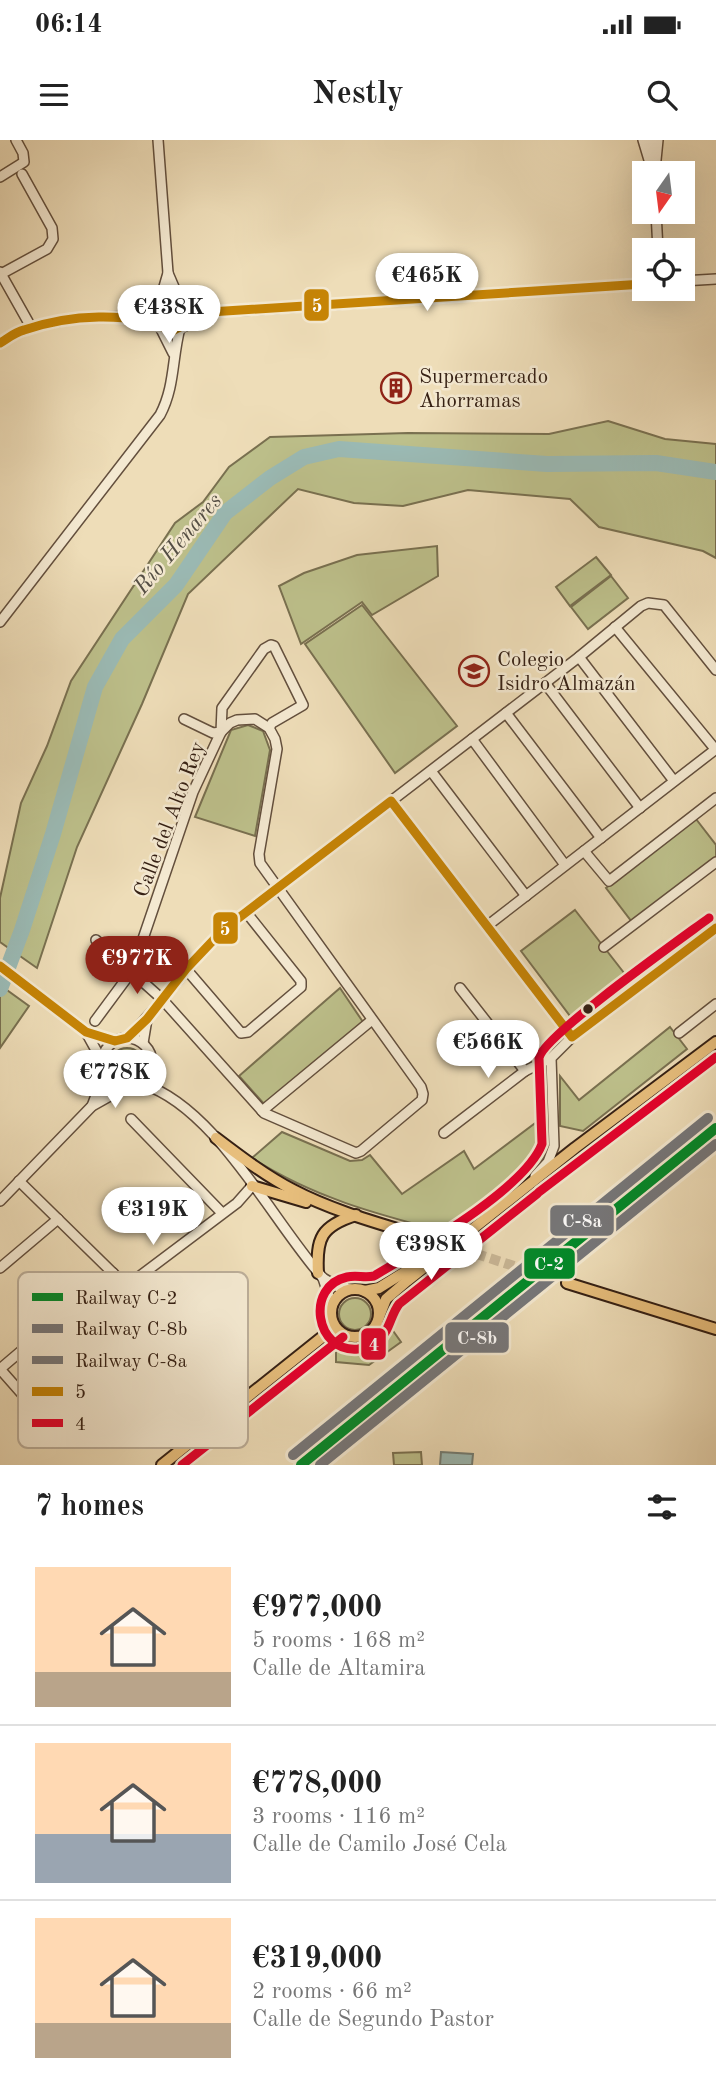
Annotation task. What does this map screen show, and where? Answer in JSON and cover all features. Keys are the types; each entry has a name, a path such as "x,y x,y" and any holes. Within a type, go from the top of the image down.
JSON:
{"main road":[{"path":"463,1235 379,1288 365,1291 350,1289 337,1296 332,1306 335,1327 351,1337 369,1333 376,1326 382,1306 390,1295 463,1235 716,1042"},
{"path":"216,1138 292,1190 356,1215 433,1240"},
{"path":"252,1186 337,1212 356,1215"},
{"path":"321,1275 318,1247 322,1235 331,1225 356,1215"},
{"path":"567,1283 716,1329"},
{"path":"365,1291 377,1301 379,1317"},
{"path":"248,1396 335,1327"},
{"path":"162,1465 183,1448"}],"street":[{"path":"0,622 168,401 172,384 173,353 187,312 168,272 158,140"},
{"path":"643,140 650,161"},
{"path":"651,140 652,161"},
{"path":"655,161 658,140"},
{"path":"0,177 24,162 19,145"},
{"path":"22,174 52,228 53,239 47,248 0,273 31,327"},
{"path":"168,272 155,315 173,353"},
{"path":"695,280 716,279"},
{"path":"127,317 167,299 209,312 632,285"},
{"path":"0,344 31,327 77,319 127,317 159,325 167,330 181,327 209,312"},
{"path":"102,1060 106,1049 115,1041 127,1038 147,1019 215,938 545,684 641,606 656,603 671,612 716,670"},
{"path":"487,926 716,749 615,627"},
{"path":"184,719 213,733 221,732 222,708 267,646 274,646 303,705"},
{"path":"579,657 674,781"},
{"path":"545,684 640,807"},
{"path":"96,940 162,999 262,1111 274,1118 356,1153 361,1152 418,1106 422,1100 422,1089 260,863 276,748 269,728 272,723 314,700"},
{"path":"506,713 601,838"},
{"name":"Calle del Alto Rey","path":"95,1021 132,971 193,792 221,732 230,723 246,718 257,720 269,728"},
{"path":"472,739 565,865"},
{"path":"431,771 526,896"},
{"path":"584,851 610,881 716,798"},
{"path":"391,801 572,1037"},
{"path":"604,947 716,862"},
{"path":"186,970 241,1033 247,1032 301,987 301,981 246,912"},
{"path":"444,1133 525,1071 551,1058 572,1037 716,928"},
{"path":"0,966 86,1032 115,1041"},
{"path":"460,988 525,1071"},
{"path":"679,1033 716,1004"},
{"path":"143,1044 147,1019"},
{"path":"262,1111 372,1020"},
{"path":"86,1032 102,1060 104,1074 92,1106"},
{"path":"127,1038 143,1044 150,1052 152,1068 167,1094 216,1138 321,1275 338,1287 350,1289"},
{"path":"531,1183 548,1162 554,1146 551,1058"},
{"path":"142,1084 152,1068"},
{"path":"104,1074 116,1086 124,1088"},
{"path":"0,1201 92,1106 124,1088 142,1084 167,1094"},
{"path":"131,1119 222,1213"},
{"path":"19,1181 112,1272"},
{"path":"145,1272 237,1203 252,1186"},
{"path":"0,1268 58,1219"},
{"path":"321,1275 332,1306"},
{"path":"18,1354 0,1369 18,1390"}],"green space":[{"path":"608,421 665,439 716,444 716,558 703,551 599,527 570,499 468,490 403,506 354,503 298,489 188,594 77,847 37,968 0,942 0,898 21,803 47,746 71,681 175,523 203,502 229,467 270,437 408,433 549,434"},
{"path":"437,546 438,576 372,615 362,602 301,644 279,586 304,573 357,555"},
{"path":"596,557 611,575 570,606 556,587"},
{"path":"611,576 628,598 588,629 571,607"},
{"path":"362,605 457,726 395,773 305,644"},
{"path":"248,725 263,731 270,750 255,836 195,817 231,730"},
{"path":"696,819 716,845 716,857 632,922 606,888"},
{"path":"575,910 628,978 573,1020 521,951"},
{"path":"0,985 29,1006 0,1048"},
{"path":"340,988 363,1022 265,1105 239,1076"},
{"path":"670,1027 687,1049 583,1131 560,1126 560,1076 579,1100"},
{"path":"127,1048 139,1053 144,1065 139,1077 127,1082 115,1077 110,1065 115,1053"},
{"path":"546,1115 548,1147 542,1159 445,1232 369,1211 321,1194 252,1158 282,1132 350,1161 362,1160 370,1155 402,1194 464,1151 474,1169"},
{"path":"355,1298 366,1303 371,1314 366,1325 355,1330 344,1325 339,1314 344,1303"},
{"path":"386,1321 401,1342 369,1365 336,1362 336,1348 370,1342 381,1332"},
{"path":"421,1452 422,1465 394,1465 393,1453"}],"water":[{"path":"441,1452 473,1454 472,1465 440,1465"}],"waterway":[{"name":"Río Henares","path":"0,989 53,834 95,687 122,639 176,585 225,513 270,478 304,457 339,449 547,464 656,463 716,472"}],"tunnel":[{"path":"433,1240 567,1283"}],"rail line":[{"name":"C-8a","path":"293,1455 708,1118"},
{"name":"C-2","path":"301,1465 716,1128"},
{"name":"C-8b","path":"320,1465 716,1144"}],"transit line":[{"name":"5","path":"0,343 21,331 79,318 137,320 172,331 210,312 632,285"},
{"name":"5","path":"0,966 86,1032 115,1041 127,1038 147,1019 186,969 223,930 391,801 572,1037 716,928"},
{"name":"4","path":"537,1194 399,1304 385,1333 374,1344 358,1349 343,1347 332,1341 321,1318 325,1293 334,1283 347,1277 374,1276 468,1217 515,1180 532,1162 542,1144 539,1058 546,1046 587,1009 709,918"},
{"name":"4","path":"539,1192 716,1057"},
{"name":"4","path":"248,1413 343,1337"},
{"name":"4","path":"182,1465 203,1448"}],"place":[{"name":"Supermercado Ahorramas","path":"396,388"},
{"name":"Colegio Isidro Almazán","path":"474,671"}]}
